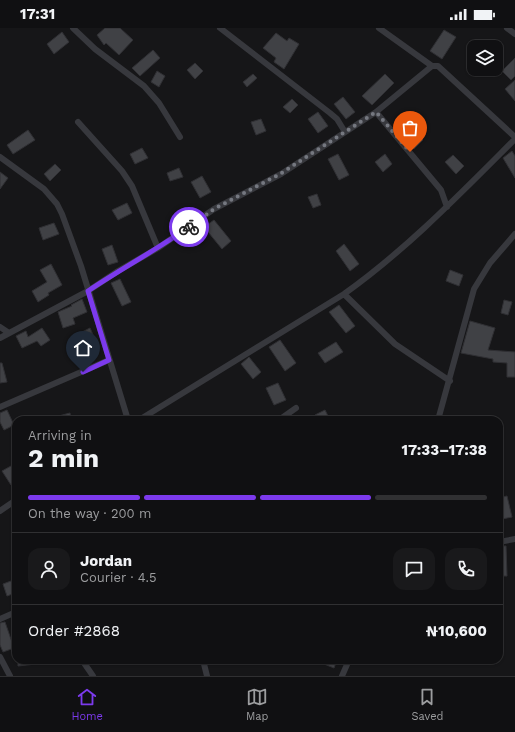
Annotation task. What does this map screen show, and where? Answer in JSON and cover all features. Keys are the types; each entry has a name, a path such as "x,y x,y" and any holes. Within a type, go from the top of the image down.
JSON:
{"street":[{"path":"72,28 95,49 144,86 159,103 180,137"},
{"path":"220,28 330,113 337,119 345,132"},
{"path":"146,416 344,294 365,279 447,207 515,138 438,66 432,66 379,28"},
{"path":"507,28 515,34"},
{"path":"0,338 88,291 118,271 158,248 214,209 280,174 376,112 432,66"},
{"path":"376,112 442,190 447,207"},
{"path":"78,122 122,171 132,186 158,248"},
{"path":"0,157 44,189 57,204 73,243 127,416"},
{"path":"439,416 474,289 490,263 515,234"},
{"path":"344,294 395,344 450,381"},
{"path":"0,327 9,332"},
{"path":"0,407 109,360"},
{"path":"285,416 296,408"},
{"path":"0,510 12,502"},
{"path":"503,541 515,539"},
{"path":"0,618 12,614"},
{"path":"0,657 10,676"},
{"path":"85,664 93,676"},
{"path":"204,664 208,676"},
{"path":"342,676 347,664"}],"building":[{"path":"105,28 120,28 133,40 119,55 106,43 104,45 97,35"},
{"path":"444,30 456,37 442,59 430,51"},
{"path":"62,32 69,42 54,54 47,44"},
{"path":"276,33 287,41 289,38 299,44 284,69 274,62 276,58 263,48"},
{"path":"153,50 160,58 140,76 132,68"},
{"path":"515,58 515,76 511,80 503,72 503,70"},
{"path":"195,63 203,71 195,79 187,70"},
{"path":"157,71 165,76 159,87 151,82"},
{"path":"253,74 257,78 247,87 243,82"},
{"path":"385,74 394,83 372,105 362,96"},
{"path":"515,80 515,101 505,89"},
{"path":"343,97 355,112 346,119 334,104"},
{"path":"292,99 298,105 290,113 283,107"},
{"path":"318,112 328,126 318,133 308,119"},
{"path":"261,119 266,131 256,135 251,122"},
{"path":"28,130 35,140 13,154 7,145"},
{"path":"414,131 423,140 414,149 405,140"},
{"path":"142,148 148,158 135,164 130,154"},
{"path":"512,151 515,156 515,178 503,158"},
{"path":"338,154 349,175 339,180 328,159"},
{"path":"385,154 392,164 383,172 375,162"},
{"path":"453,155 464,166 456,174 445,162"},
{"path":"55,164 61,170 50,181 44,174"},
{"path":"179,168 183,177 170,181 167,173"},
{"path":"0,172 8,178 0,189"},
{"path":"202,176 211,192 200,198 191,182"},
{"path":"317,194 321,205 313,208 308,197"},
{"path":"127,203 132,213 118,220 112,210"},
{"path":"214,220 231,241 222,249 204,227"},
{"path":"54,223 59,234 43,240 39,228"},
{"path":"344,244 359,264 350,271 336,251"},
{"path":"112,245 118,262 108,265 102,249"},
{"path":"51,264 62,285 48,293 49,295 38,302 32,291 47,282 40,270"},
{"path":"450,270 463,275 459,286 446,281"},
{"path":"120,279 131,302 122,306 111,283"},
{"path":"82,299 87,312 73,318 75,324 63,328 58,312 72,306 71,305"},
{"path":"504,300 512,302 508,315 501,313"},
{"path":"339,305 355,326 346,333 329,312"},
{"path":"470,321 495,328 488,350 515,352 515,377 507,377 507,363 493,362 493,359 461,353"},
{"path":"42,328 50,340 41,346 37,341 22,348 16,336 26,331 28,337"},
{"path":"90,328 95,339 82,346 76,335"},
{"path":"280,340 296,363 285,371 269,347"},
{"path":"336,342 343,352 325,363 318,353"},
{"path":"249,357 261,372 253,379 241,364"},
{"path":"0,363 2,363 7,382 0,383"},
{"path":"278,383 286,400 274,405 266,388"},
{"path":"7,410 12,421 12,426 4,430 0,422 0,413"},
{"path":"325,410 328,416 316,416"},
{"path":"70,413 70,416 59,416"},
{"path":"11,466 12,484 11,485 2,471"},
{"path":"507,496 512,517 503,519 503,497"},
{"path":"503,546 506,546 507,576 503,576"},
{"path":"11,581 12,594 7,596 3,584"},
{"path":"5,622 12,642 12,649 3,652 0,645 0,623"},
{"path":"18,664 36,664 18,666"},
{"path":"324,664 336,664 334,668"}],"way so far":[{"path":"189,227 214,209 280,174 376,112 410,152"}],"route":[{"path":"83,372 109,360 88,291 189,227"}]}
